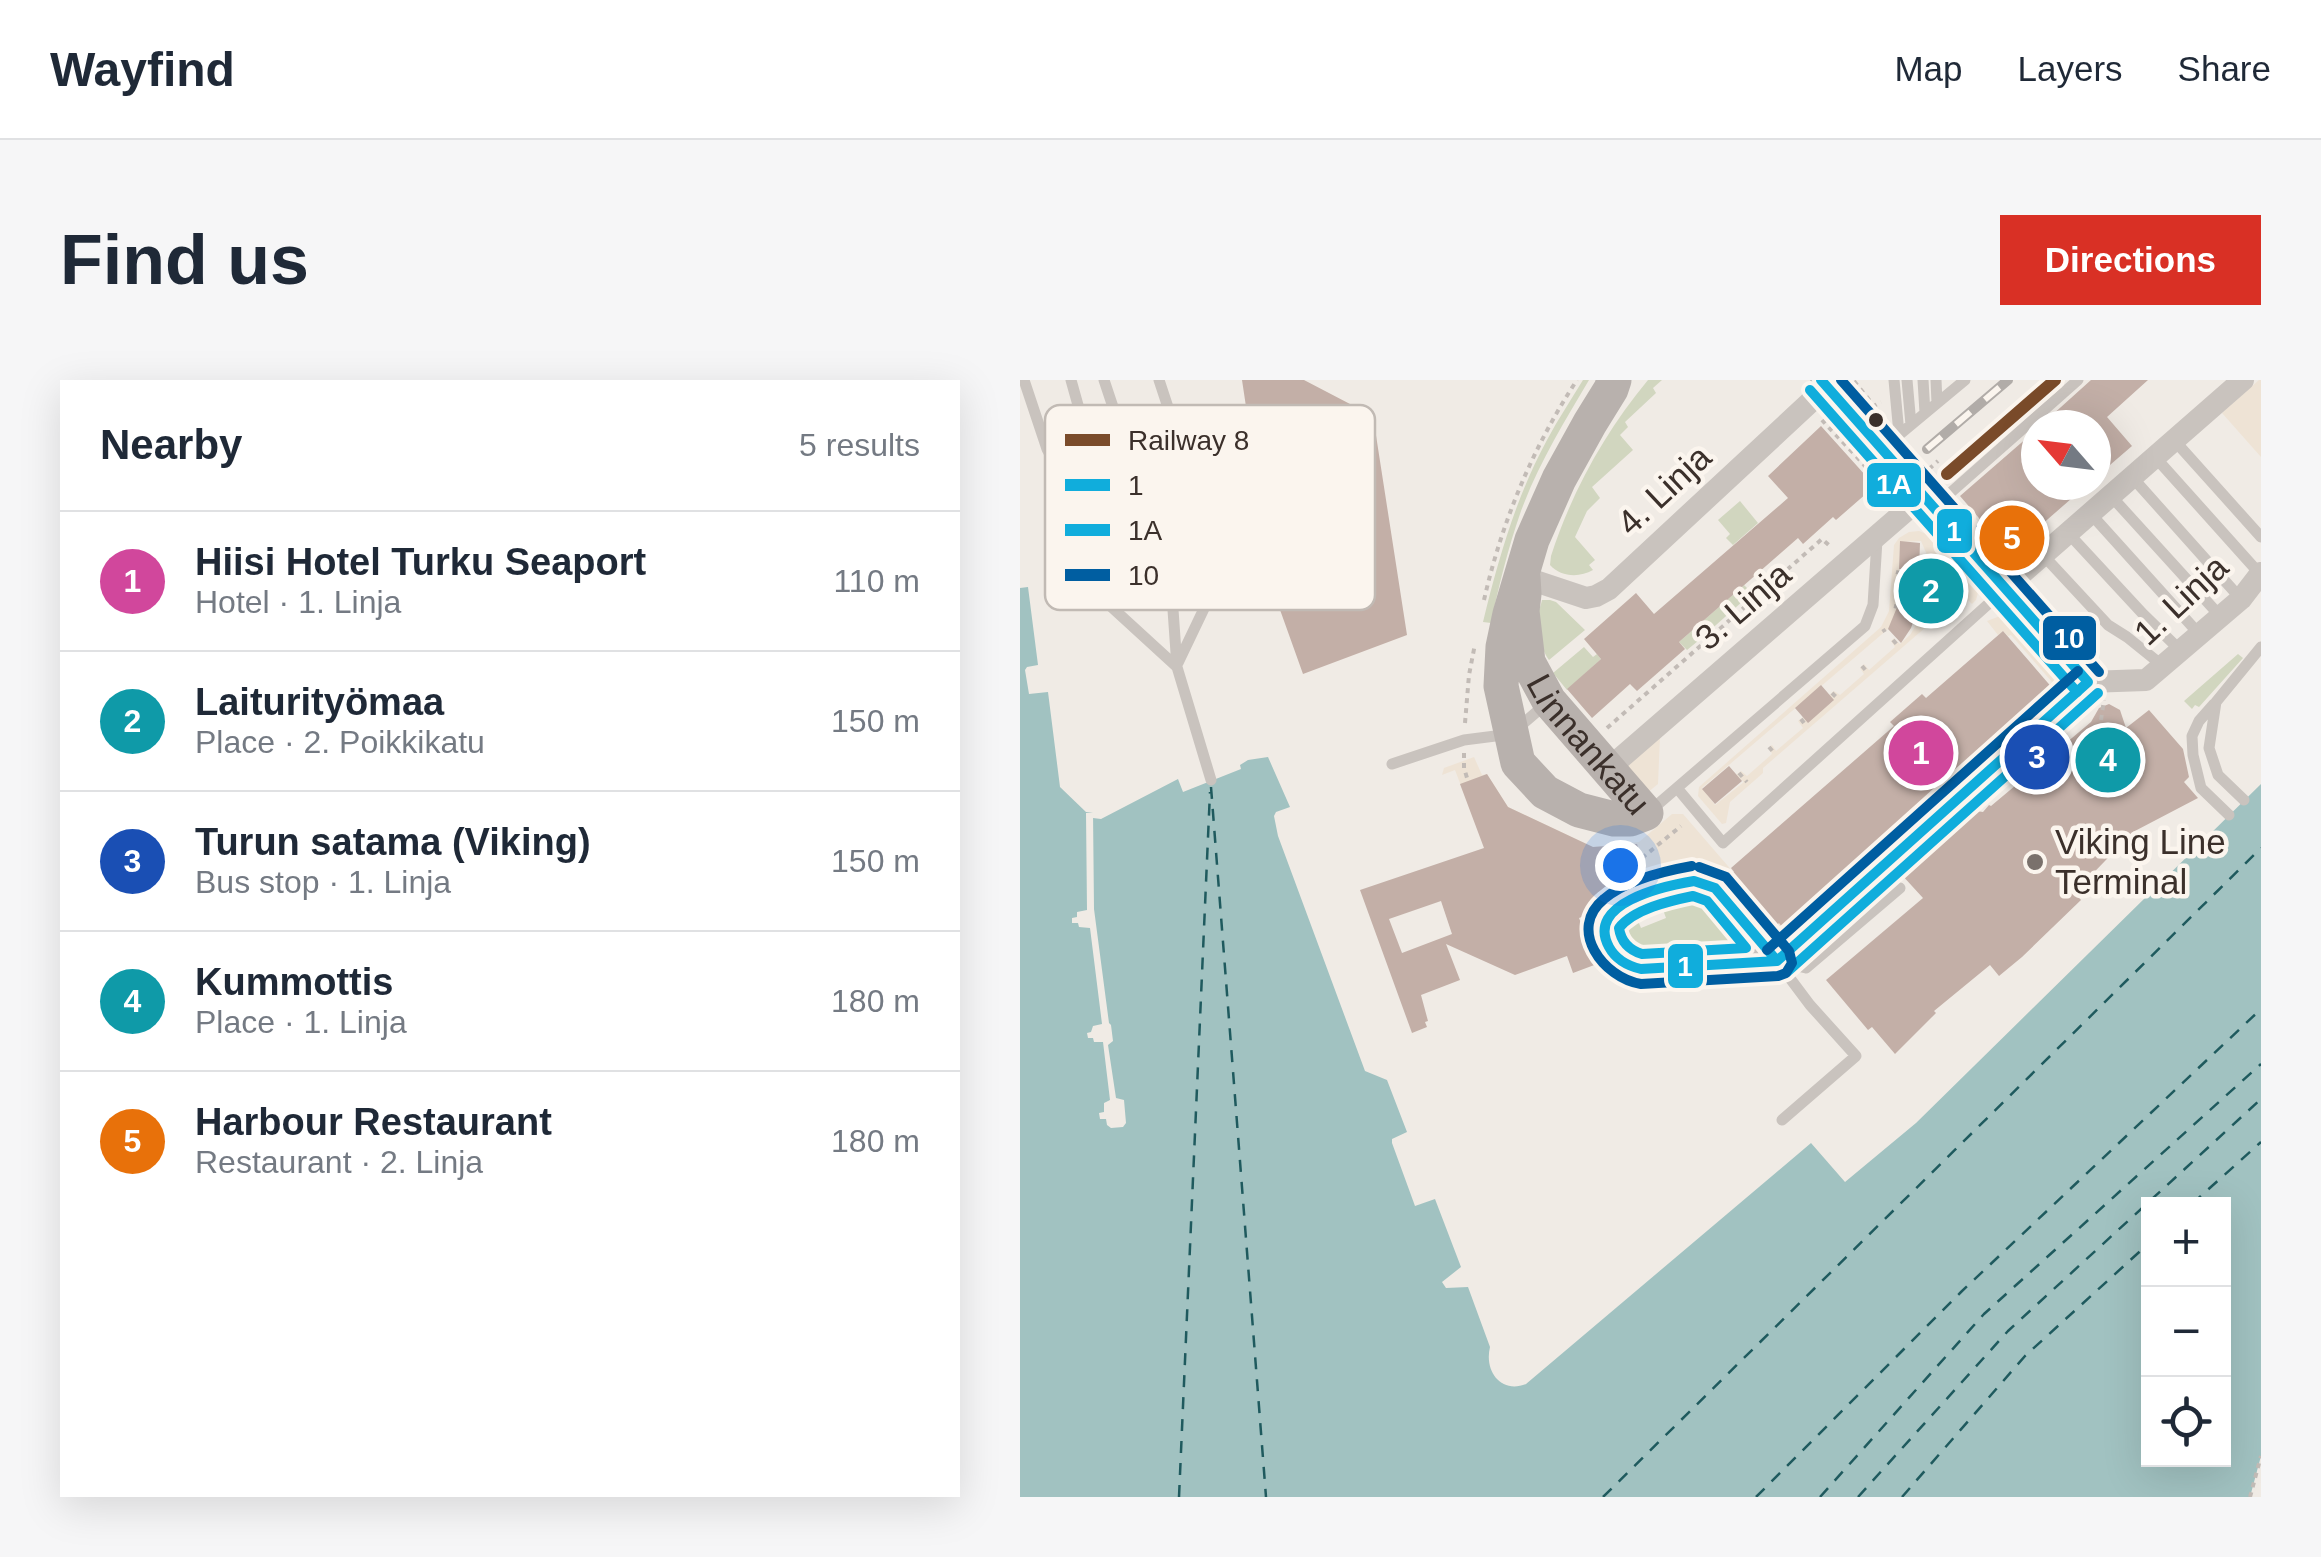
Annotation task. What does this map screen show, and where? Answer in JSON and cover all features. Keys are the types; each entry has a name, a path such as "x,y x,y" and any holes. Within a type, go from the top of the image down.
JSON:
{"main road":[{"name":"Linnankatu","path":"1522,578 1523,638 1528,662 1550,701 1646,813 1614,819 1579,810 1545,792 1518,763 1502,699 1502,660 1516,590 1542,517 1574,451 1617,383"}],"street":[{"path":"2111,495 2242,380"},
{"path":"1777,962 1722,895 1694,880 1619,905 1605,920 1608,945 1622,963 1633,968 1777,962 1990,770 2096,691 1924,496 1890,442 1827,382"},
{"name":"4. Linja","path":"1522,578 1586,598 1608,589 1827,382"},
{"name":"3. Linja","path":"1608,769 1924,496"},
{"path":"2005,588 2106,500"},
{"name":"1. Linja","path":"2096,691 2146,680 2241,599 2261,574"}],"lane":[{"path":"1024,380 1045,444"},
{"path":"1071,380 1078,405"},
{"path":"1104,380 1112,405"},
{"path":"1159,380 1167,405"},
{"path":"1890,442 1894,380"},
{"path":"1908,380 1911,425"},
{"path":"1922,380 1926,413"},
{"path":"1936,380 1937,403"},
{"path":"1949,494 2078,380"},
{"path":"1890,442 1957,383"},
{"path":"2174,440 2261,538"},
{"path":"2154,457 2261,574"},
{"path":"2132,477 2241,599"},
{"path":"2111,497 2221,617"},
{"path":"2090,514 2200,634"},
{"path":"2068,533 2143,614 2172,658"},
{"path":"1646,813 1864,626 1874,605 1877,536"},
{"path":"2043,555 2108,626 2172,658"},
{"path":"1677,788 1722,843 2005,588"},
{"path":"1115,610 1177,666"},
{"path":"1173,610 1177,666 1211,780"},
{"path":"1177,666 1203,610"},
{"path":"2229,815 2202,788 2192,736 2198,721 2261,647"},
{"path":"1392,764 1464,740 1510,734 1550,701"},
{"path":"2216,702 2208,748 2218,775 2244,800"},
{"path":"1980,803 1990,770"},
{"path":"1777,962 1806,968 1900,888"},
{"path":"1777,962 1856,1056 1782,1120"}],"path":[{"path":"1854,381 1874,406 1888,394"},
{"path":"1819,416 1876,480 1880,502 1876,508"},
{"path":"1929,469 1938,461"},
{"path":"1602,733 1822,539 1831,548 1842,538"},
{"path":"1911,573 1956,576"},
{"path":"1909,607 1945,608"},
{"path":"1892,640 1899,647"},
{"path":"1862,666 1868,673"},
{"path":"2096,691 2101,720"},
{"path":"1832,693 1838,700"},
{"path":"1801,720 1807,727"},
{"path":"1769,747 1775,754"},
{"path":"2121,762 2135,778"},
{"path":"1739,772 1748,782"},
{"path":"1642,858 1681,826"},
{"path":"2250,1497 2261,1456"}],"green space":[{"path":"1583,380 1589,380 1543,460 1521,511 1491,623 1483,622 1526,484 1551,432"},
{"path":"1648,380 1662,380 1653,388 1656,393 1625,422 1628,427 1620,435 1633,450 1592,487 1600,498 1587,511 1575,537 1595,560 1589,565 1593,570 1576,575 1559,572 1550,565 1551,556 1569,508 1604,441"},
{"path":"1740,501 1758,523 1733,545 1726,538 1730,534 1718,520"},
{"path":"1744,585 1752,593 1707,633 1704,630 1704,636 1687,650 1679,642"},
{"path":"1542,600 1556,602 1585,630 1549,660 1537,628"},
{"path":"1584,647 1601,659 1567,690 1553,673"},
{"path":"2238,654 2243,658 2199,707 2195,705 2192,709 2184,701"},
{"path":"1691,897 1720,920 1742,950 1644,953 1629,949 1616,936 1622,923 1636,916 1641,928 1666,918 1662,907"}],"shaded area":[{"path":"2261,380 2261,457 2222,413"},
{"path":"1919,531 1935,540 1976,588 1976,600 1972,604 1963,595 1763,768 1763,773 1730,802 1726,823 1722,824 1698,796 1699,787 1881,627 1889,611 1894,545 1909,532","holes":["1921,541 1930,572 1911,572 1911,576 1931,577 1918,588 1918,596 1928,604 1910,603 1909,609 1925,610 1910,635 1900,644 1894,638 1891,641 1895,647 1869,670 1864,664 1860,668 1864,674 1840,695 1834,691 1829,695 1833,701 1808,722 1803,717 1798,721 1803,728 1776,751 1772,745 1769,747 1772,754 1747,776 1741,771 1736,775 1744,782 1715,805 1702,788 1888,629 1898,610 1900,542"]},
{"path":"2000,616 2017,617 2025,625 2023,634 2064,681 2059,697 1825,901 1778,937 1766,934 1697,861 1683,860 1650,881 1606,897 1601,885 1488,857 1455,770 1442,775 1444,768 1474,757 1482,775 1487,774 1508,807 1593,847 1639,842 1672,814 1683,814 1778,924 1967,765 1971,768 1975,759 2054,690 2052,682 2011,635 2003,631 1998,635 1987,621"},
{"path":"1660,737 1658,784 1647,793 1625,768"}],"water":[{"path":"1028,587 1038,665 1025,670 1029,694 1048,692 1060,787 1086,812 1093,812 1093,818 1101,819 1178,779 1183,792 1241,769 1240,765 1248,760 1268,757 1290,807 1274,816 1278,836 1365,1071 1387,1080 1407,1132 1392,1139 1392,1143 1415,1206 1435,1199 1461,1267 1442,1282 1446,1288 1468,1287 1490,1347 1492,1372 1509,1386 1526,1384 1811,1143 1845,1182 1916,1123 2261,784 2261,1456 2250,1497 1020,1497 1020,588"}],"pier":[{"path":"1093,812 1094,909 1113,1041 1108,1045 1116,1098 1124,1100 1126,1123 1111,1128 1099,1113 1104,1112 1104,1103 1110,1100 1103,1042 1094,1042 1087,1033 1102,1024 1090,928 1072,923 1077,912 1087,910 1086,813"}],"building":[{"path":"1242,380 1304,380 1352,405 1246,405"},
{"path":"2091,380 2148,380 2111,413 2111,410 2058,410"},
{"path":"2111,422 2132,446 2111,464"},
{"path":"1821,426 1875,486 1803,544 1798,538 1679,642 1685,649 1637,691 1630,684 1592,718 1567,689 1601,659 1584,639 1636,593 1654,614 1788,498 1768,476"},
{"path":"1375,429 1407,635 1303,674 1280,610 1375,610"},
{"path":"2021,443 2021,500 2070,500 2009,553 1960,496"},
{"path":"1900,541 1920,543 1919,570 1899,569"},
{"path":"1908,581 1912,582 1910,610 1917,611 1901,643 1888,629"},
{"path":"2003,631 2054,690 1782,927 1777,925 1731,868 1894,726 1890,722 1922,694 1926,698"},
{"path":"1821,685 1834,700 1808,723 1795,708"},
{"name":"Viking Line Terminal","path":"2109,704 2120,710 2126,728 2149,710 2183,749 2189,777 2184,782 2198,798 2133,832 2075,892 2081,900 2022,957 1999,976 1990,965 1934,1011 1895,1054 1872,1027 1868,1030 1826,980 1923,898 1901,874 1976,811 1983,812 1991,806 2091,722 2099,708"},
{"path":"1729,766 1742,781 1715,804 1702,789"},
{"path":"1487,774 1508,807 1593,847 1637,844 1649,878 1613,892 1592,913 1579,918 1597,964 1573,973 1567,956 1515,975 1446,944 1460,980 1421,995 1427,1027 1412,1033 1360,890 1484,848 1460,784","holes":["1441,901 1452,934 1402,953 1389,919"]}],"ferry route":[{"path":"1211,787 1266,1497"},
{"path":"1179,1497 1210,792"},
{"path":"1603,1497 2261,848"},
{"path":"1756,1497 1961,1292 2261,1009"},
{"path":"1820,1497 1984,1314 2261,1064"},
{"path":"1858,1497 2008,1331 2261,1099"},
{"path":"2200,1197 2261,1142"},
{"path":"1902,1497 2025,1356 2141,1250"}],"railway":[{"path":"1927,449 2008,380"}],"rail line":[{"name":"8","path":"1947,474 2055,380"}],"transit line":[{"name":"1","path":"1821,380 2088,682"},
{"name":"10","path":"1841,380 2099,672"},
{"name":"1A","path":"1810,390 2077,692"},
{"name":"10","path":"1767,950 2078,671"},
{"name":"1","path":"1777,961 2088,682"},
{"name":"1A","path":"1787,972 2098,693"},
{"name":"10","path":"1692,866 1634,882 1604,899 1593,911 1589,924 1589,937 1603,962 1627,980 1641,984 1786,973 1792,963 1789,951 1726,877 1699,867"},
{"name":"1","path":"1694,881 1715,888 1777,961 1641,969 1615,956 1605,932 1608,919 1617,908 1648,892 1694,881"},
{"name":"1A","path":"1693,896 1707,901 1746,948 1642,954 1624,941 1619,928 1626,921 1663,903 1693,896"}],"place":[{"name":"Harbour Restaurant","path":"2012,538"},
{"name":"Laiturityömaa","path":"1931,591"},
{"name":"Hiisi Hotel Turku Seaport","path":"1921,753"},
{"name":"Turun satama (Viking)","path":"2037,757"},
{"name":"Kummottis","path":"2108,760"},
{"name":"Viking Line Terminal","path":"2035,862"}]}
